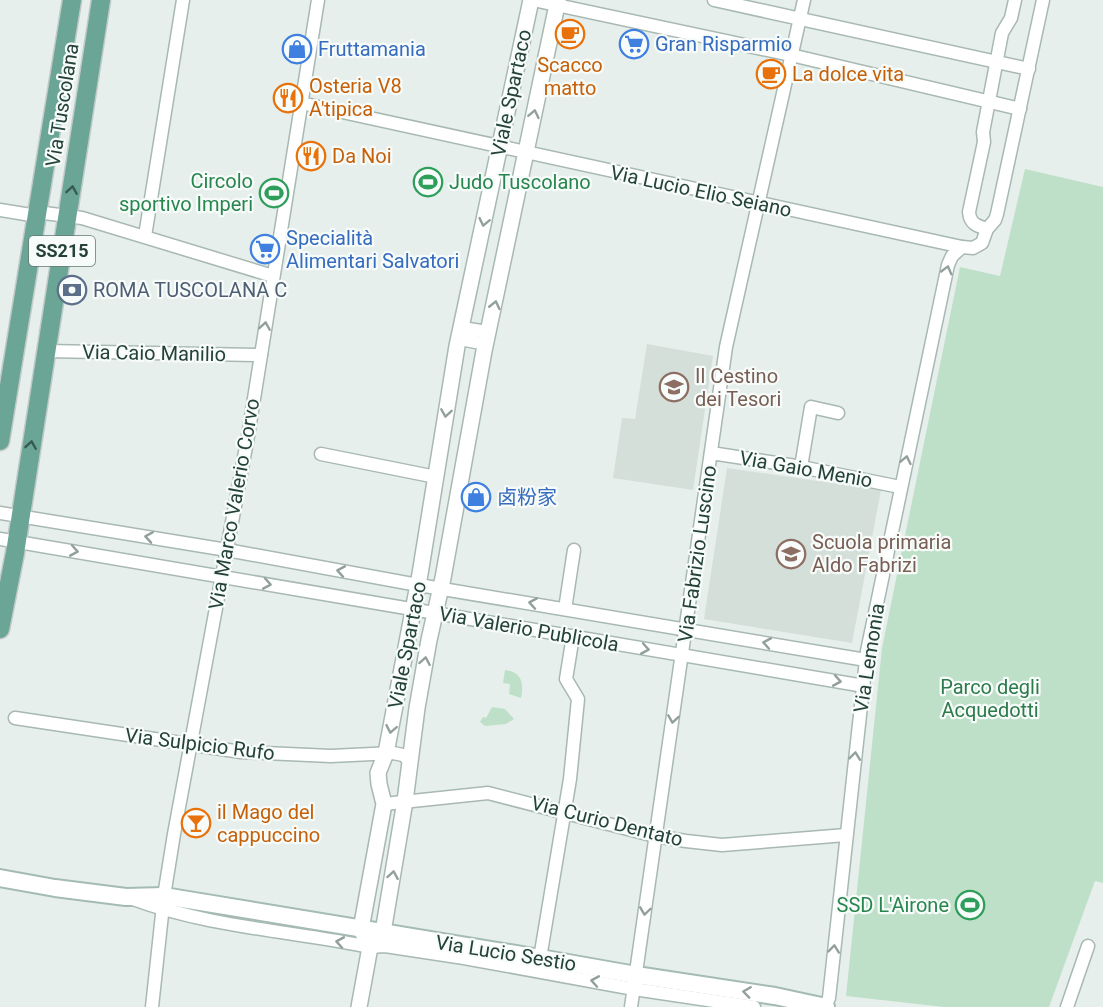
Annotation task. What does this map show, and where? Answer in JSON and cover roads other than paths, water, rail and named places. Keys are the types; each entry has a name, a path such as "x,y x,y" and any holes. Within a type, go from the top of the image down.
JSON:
{"main road":[{"name":"Via Tuscolana","path":"0,441 7,362 37,214 72,0"},
{"name":"Via Tuscolana","path":"0,629 8,540 21,516 101,0"},
{"name":"Via Lucio Sestio","path":"0,878 163,903 184,900 361,929 396,939 540,958 641,981 775,996 825,1007"}],"street":[{"path":"146,236 183,0"},
{"name":"Via Marco Valerio Corvo","path":"152,1007 163,903 261,355 318,0"},
{"path":"532,0 557,2 1020,109"},
{"name":"Viale Spartaco","path":"361,929 384,804 378,773 386,753 414,608 457,346 532,0"},
{"path":"714,0 1029,69"},
{"name":"Via Fabrizio Luscino","path":"631,1007 641,981 655,836 687,630 726,347 804,0"},
{"path":"987,229 975,225 970,220 969,212 984,142 983,132 1002,33 1011,18 1015,0"},
{"path":"962,247 973,248 980,245 997,214 1043,0"},
{"name":"Viale Spartaco","path":"396,939 405,801 417,708 487,338 557,2"},
{"name":"Via Lucio Elio Seiano","path":"301,103 962,247"},
{"path":"0,210 82,218 273,276"},
{"name":"Via Lemonia","path":"825,1007 829,998 866,660 900,487 949,262 962,247"},
{"path":"461,333 487,338"},
{"name":"Via Caio Manilio","path":"46,351 261,355"},
{"path":"801,467 811,407 838,413"},
{"name":"Via Gaio Menio","path":"711,453 801,467 900,487"},
{"path":"321,454 436,477"},
{"name":"Via Valerio Publicola","path":"0,513 227,549 866,660"},
{"name":"Via Valerio Publicola","path":"8,540 864,686"},
{"path":"565,609 574,550"},
{"path":"540,958 565,812 578,699 566,679 573,636"},
{"name":"Via Sulpicio Rufo","path":"15,718 270,754 331,756 386,753"},
{"path":"386,753 401,754 411,762"},
{"name":"Via Curio Dentato","path":"384,804 488,793 655,836 722,845 846,835"},
{"path":"184,900 192,916"},
{"name":"Via Lucio Sestio","path":"163,903 192,916 370,947 385,946 396,939 641,981 662,993 754,1007"},
{"path":"359,1007 370,947 361,929"},
{"path":"370,947 396,939"},
{"path":"1067,1007 1088,946"},
{"path":"641,981 662,993"}],"place":[{"name":"Scacco matto","path":"570,34"},
{"name":"Gran Risparmio","path":"634,44"},
{"name":"Fruttamania","path":"297,49"},
{"name":"La dolce vita","path":"771,74"},
{"name":"Osteria V8 A'tipica","path":"288,98"},
{"name":"Da Noi","path":"311,156"},
{"name":"Judo Tuscolano","path":"428,182"},
{"name":"Circolo sportivo Imperi","path":"274,193"},
{"name":"Specialità Alimentari Salvatori","path":"265,249"},
{"name":"ROMA TUSCOLANA C","path":"72,290"},
{"name":"Il Cestino dei Tesori","path":"674,387"},
{"name":"卤粉家","path":"476,497"},
{"name":"Scuola primaria Aldo Fabrizi","path":"791,554"},
{"name":"il Mago del cappuccino","path":"196,823"},
{"name":"SSD L'Airone","path":"970,905"}],"park label":[{"name":"Parco degli Acquedotti","path":"990,698"}]}
